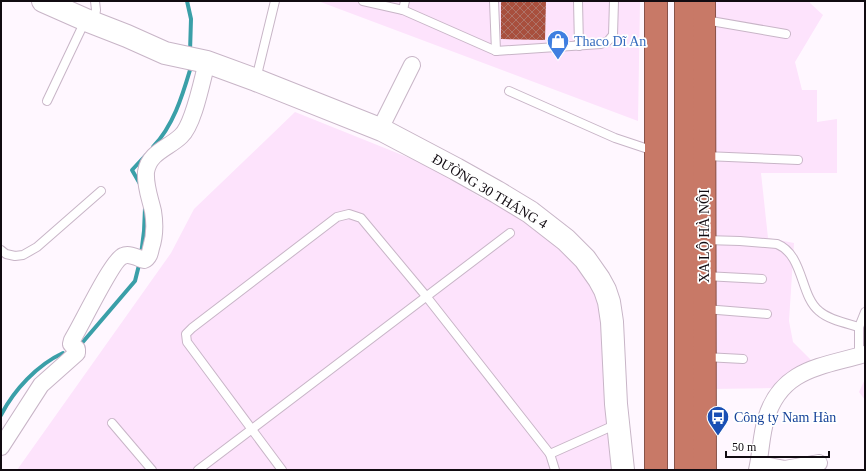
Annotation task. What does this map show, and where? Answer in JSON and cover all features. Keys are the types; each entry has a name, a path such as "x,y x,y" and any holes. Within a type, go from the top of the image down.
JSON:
{"highway":[{"path":"656,1 656,470"},
{"path":"667,1 668,470"},
{"name":"XA LỘ HÀ NỘI","path":"686,1 695,412 695,435 686,470"},
{"name":"XA LỘ HÀ NỘI","path":"695,412 704,357 704,10"},
{"name":"XA LỘ HÀ NỘI","path":"695,435 704,470"}],"street":[{"name":"ĐƯỜNG 30 THÁNG 4","path":"43,1 90,22 165,52 197,60 256,80 380,129 456,169 530,212 566,240 585,259 605,290 609,302 612,322 618,424 623,470"},
{"path":"1,447 42,385 77,353 77,349 71,344 72,340 116,261 124,255 140,259 149,255 154,227 153,212 146,182 147,171 151,161 160,150 176,140 187,129 200,90 197,60"},
{"path":"380,129 412,65"},
{"path":"819,463 785,469 758,467 765,419 773,402 788,382 808,370 824,364 862,355"}],"lane":[{"path":"47,101 96,10 95,1"},
{"path":"256,80 275,1"},
{"path":"363,1 404,5 496,51 601,44 608,41 614,35 614,1"},
{"path":"494,1 496,51"},
{"path":"578,1 579,46"},
{"path":"704,10 786,34"},
{"path":"509,91 615,138 656,151"},
{"path":"704,156 798,160"},
{"path":"1,250 6,254 15,256 23,255 37,247 101,191"},
{"path":"282,470 187,342 186,334 338,218 349,214 361,218 426,296 550,454 555,470"},
{"path":"198,470 510,233"},
{"path":"704,240 740,241 777,244 783,246 794,260 814,307 829,318 859,327"},
{"path":"704,276 762,279"},
{"path":"705,309 767,314"},
{"path":"862,355 859,327 865,312"},
{"path":"704,357 743,359"},
{"path":"112,422 152,470"},
{"path":"550,454 618,424"}],"shaded area":[{"name":"Thaco Dĩ An","path":"318,1 640,1 638,121"},
{"path":"711,1 810,1 810,3 823,15 795,62 802,90 817,90 817,122 837,119 837,173 761,173 768,238 794,243 789,321 793,342 813,362 775,388 709,389"},
{"path":"295,112 432,167 483,199 497,198 553,235 597,287 617,470 17,470 171,253 194,209"},
{"path":"865,379 865,400 859,392"}],"building":[{"path":"501,1 546,1 545,40 501,39"}],"waterway":[{"path":"187,1 191,19 190,52"},
{"path":"153,147 166,130 176,111 187,80 190,65"},
{"path":"140,184 132,170 146,155"},
{"path":"141,255 145,208"},
{"path":"82,343 135,281 140,261"},
{"path":"1,415 13,396 27,379 44,364 63,353"}],"place":[{"name":"Thaco Dĩ An","path":"558,60"},
{"name":"Công ty Nam Hàn","path":"718,436"}]}
